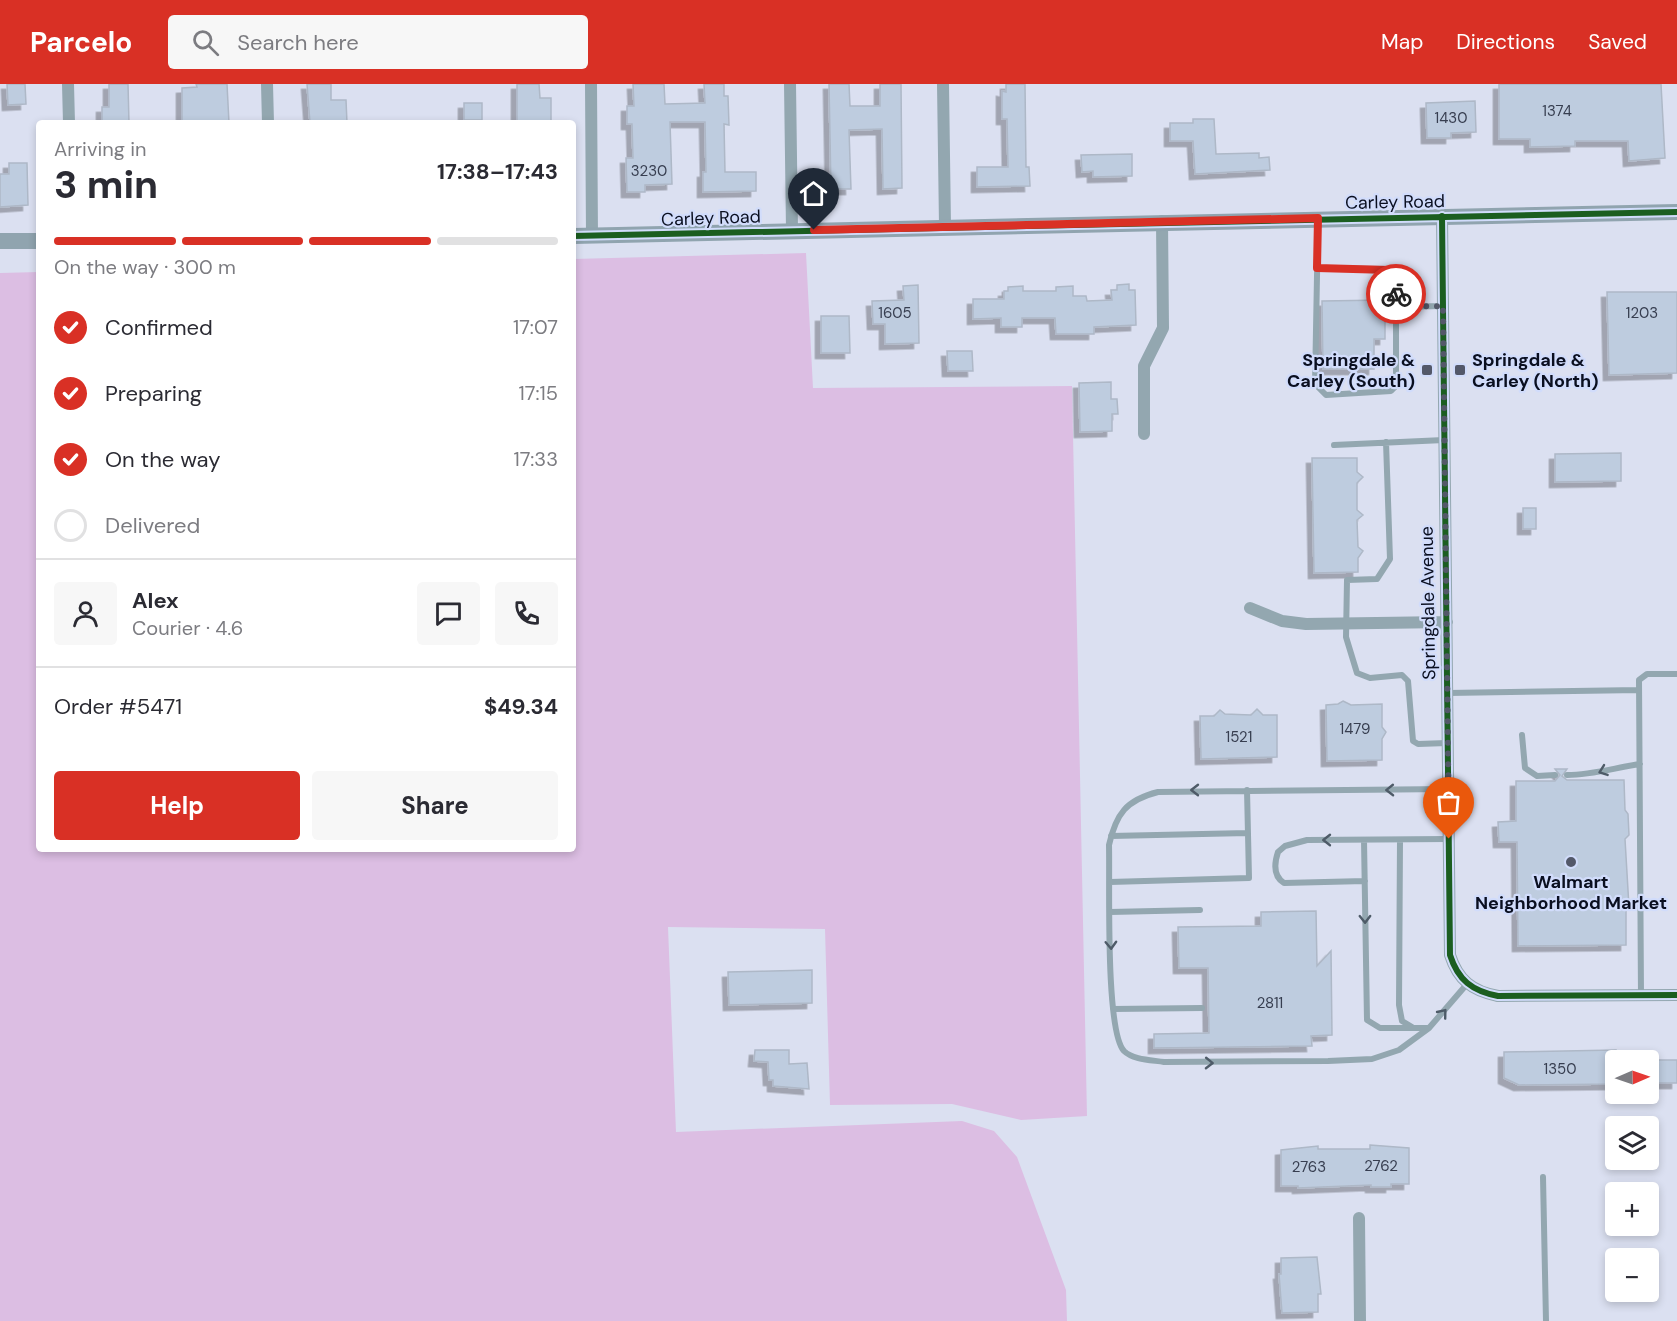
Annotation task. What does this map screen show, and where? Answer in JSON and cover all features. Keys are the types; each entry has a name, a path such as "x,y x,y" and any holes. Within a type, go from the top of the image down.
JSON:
{"street":[{"path":"68,84 69,120"},
{"path":"267,84 268,120"},
{"path":"591,84 592,236"},
{"path":"790,84 792,230"},
{"path":"943,84 945,226"},
{"name":"Carley Road","path":"576,236 1162,221 1677,212"},
{"name":"Springdale Avenue","path":"1442,216 1450,955 1456,972 1467,984"},
{"path":"1144,434 1143,366 1163,328 1162,221"},
{"path":"0,241 36,241"},
{"path":"1250,608 1282,621 1306,624 1446,622"},
{"path":"1467,984 1480,993 1498,996 1641,993 1677,995"},
{"path":"1359,1218 1360,1321"}],"lane":[{"path":"1317,268 1389,270 1396,285 1396,386 1391,391 1326,395 1315,384 1317,268 1318,218"},
{"path":"1396,307 1443,306"},
{"path":"1334,445 1445,440"},
{"path":"1386,442 1390,559 1377,579 1347,580 1345,624 1353,665 1357,673 1370,678 1402,675 1408,681 1413,741 1418,744 1448,743"},
{"path":"1641,993 1639,690 1642,676 1677,674"},
{"path":"1447,693 1639,690"},
{"path":"1522,735 1525,768 1537,776 1555,776"},
{"path":"1567,775 1593,774 1608,768 1640,764"},
{"path":"1448,789 1183,790 1142,796 1131,802 1122,812 1111,836 1110,912 1113,1009 1117,1040 1125,1052 1137,1058 1164,1062 1372,1059 1399,1050 1429,1028 1467,984"},
{"path":"1110,882 1249,878 1247,790"},
{"path":"1111,836 1248,833"},
{"path":"1365,881 1284,883 1275,872 1278,852 1294,842 1449,839"},
{"path":"1364,840 1367,1020 1380,1028 1429,1028"},
{"path":"1400,840 1399,1005 1402,1021 1413,1028"},
{"path":"1110,912 1200,910"},
{"path":"1113,1009 1202,1008"},
{"path":"1543,1177 1546,1321"}],"shaded area":[{"path":"806,253 813,388 1072,386 1087,1116 1021,1120 952,1104 830,1105 825,929 668,927 676,1132 962,1121 994,1131 1017,1157 1066,1290 1067,1321 0,1321 0,273 36,272 36,852 576,852 576,259"}],"building":[{"path":"7,84 25,84 26,104 8,105"},
{"path":"109,84 128,84 129,120 102,120 102,107 109,107"},
{"path":"196,84 227,84 229,120 182,120 182,88 197,87"},
{"path":"307,84 331,84 331,100 346,100 347,120 310,120"},
{"path":"517,84 539,84 540,98 551,98 551,120 517,120"},
{"path":"633,84 664,84 665,104 705,103 704,84 724,84 724,96 728,96 729,125 724,124 725,172 756,172 756,191 703,192 703,172 706,172 705,122 670,122 672,184 645,185 645,192 627,192 626,158 633,158 632,124 627,124 627,106 634,106"},
{"path":"829,84 849,84 850,106 880,106 880,84 901,84 902,188 883,189 882,129 849,130 851,189 831,189"},
{"path":"1006,84 1025,84 1026,167 1029,167 1030,186 977,187 977,167 1008,167 1007,119 1002,119 1002,91 1006,92"},
{"path":"1499,84 1661,84 1665,158 1629,161 1628,141 1575,141 1575,146 1530,147 1530,139 1499,139"},
{"path":"1475,101 1476,132 1451,133 1451,138 1427,138 1426,103"},
{"path":"464,103 482,103 482,120 464,120"},
{"path":"1193,119 1214,119 1216,154 1259,153 1259,158 1269,157 1270,170 1195,174 1193,141 1170,141 1170,123 1193,123"},
{"path":"1132,154 1132,176 1093,177 1093,171 1082,172 1081,155"},
{"path":"9,163 27,163 28,205 0,207 0,174 9,174"},
{"path":"1129,284 1129,290 1135,290 1136,325 1094,327 1094,334 1056,334 1055,318 1022,318 1022,327 1001,327 1001,318 973,319 973,299 1004,299 1004,291 1008,291 1008,287 1023,286 1023,291 1056,291 1056,287 1073,286 1073,296 1086,296 1087,301 1112,300 1111,290 1117,290 1117,285"},
{"path":"918,285 919,343 885,344 885,324 873,324 872,301 904,300 903,286"},
{"path":"1607,292 1677,292 1677,373 1609,375"},
{"path":"1385,300 1385,339 1374,339 1374,369 1323,369 1322,301"},
{"path":"821,316 849,316 850,353 821,353"},
{"path":"947,351 972,351 973,371 948,371"},
{"path":"1111,382 1111,399 1117,399 1118,414 1112,414 1112,431 1080,432 1079,383"},
{"path":"1621,453 1621,481 1555,482 1555,454"},
{"path":"1312,458 1357,458 1357,472 1363,477 1357,483 1357,510 1363,515 1357,520 1358,547 1363,551 1358,558 1358,572 1314,573"},
{"path":"1523,508 1536,508 1536,529 1523,529"},
{"path":"1343,701 1351,705 1382,704 1382,727 1386,732 1382,739 1382,760 1327,761 1326,705"},
{"path":"1257,709 1263,715 1277,715 1277,757 1201,759 1200,716 1214,716 1220,710 1225,714 1251,715"},
{"name":"Walmart Neighborhood Market","path":"1555,769 1567,769 1562,776 1567,780 1624,780 1629,835 1625,839 1629,907 1626,911 1626,945 1518,946 1517,842 1499,842 1498,822 1516,821 1516,781 1555,781 1560,775"},
{"path":"1316,911 1317,966 1331,951 1332,1035 1311,1036 1312,1046 1154,1048 1154,1034 1209,1033 1208,968 1179,968 1178,927 1261,926 1261,912"},
{"path":"812,970 812,1003 729,1005 728,972"},
{"path":"755,1050 789,1050 789,1064 807,1063 809,1089 773,1086 773,1080 769,1080 768,1062 754,1061"},
{"path":"1605,1050 1605,1084 1519,1085 1504,1078 1504,1052"},
{"path":"1659,1060 1677,1060 1677,1083 1659,1083"},
{"path":"1370,1145 1409,1148 1409,1184 1391,1184 1391,1187 1371,1187 1371,1185 1298,1188 1298,1186 1281,1186 1281,1150 1318,1146 1318,1149 1370,1149"},
{"path":"1317,1257 1321,1294 1318,1294 1318,1312 1282,1313 1279,1274 1281,1274 1281,1258"}],"cycle path":[{"path":"576,236 1677,212"},
{"path":"1442,216 1450,955 1457,971 1467,983 1481,991 1498,996 1677,995"}],"way so far":[{"path":"1396,294 1396,307 1443,306 1449,839"}],"place":[{"name":"Springdale & Carley (South)","path":"1427,370"},
{"name":"Springdale & Carley (North)","path":"1460,370"},
{"name":"Walmart Neighborhood Market","path":"1571,862"}],"route":[{"path":"814,230 1318,218 1317,268 1389,270 1396,285 1396,294"}]}
